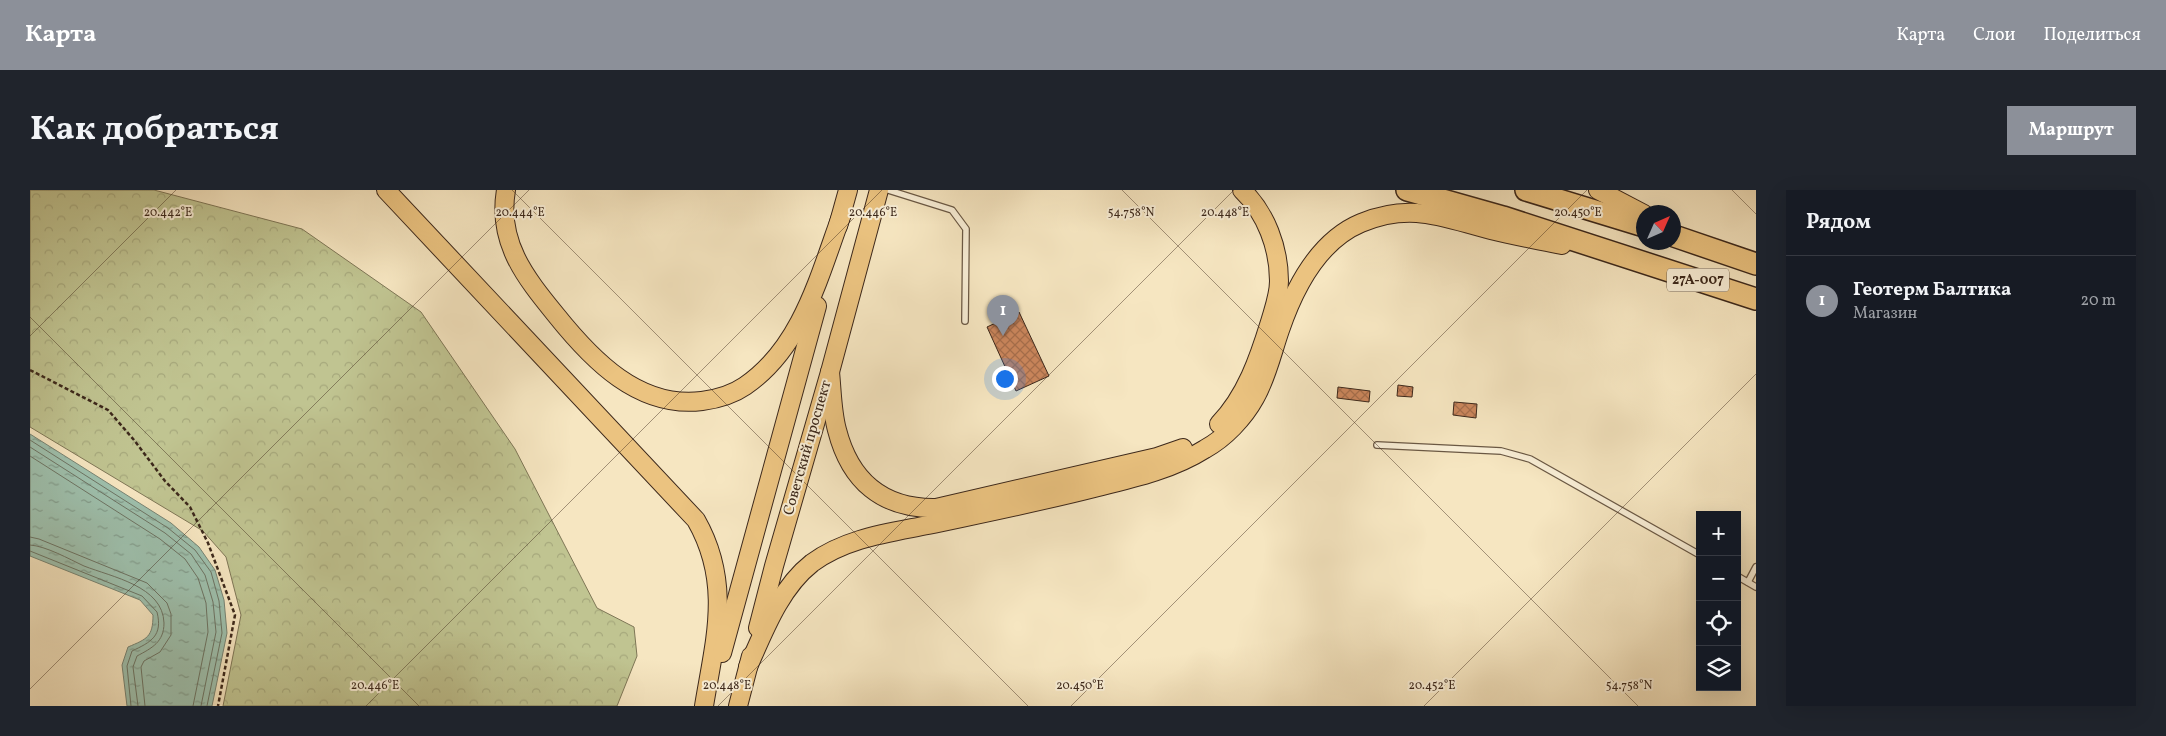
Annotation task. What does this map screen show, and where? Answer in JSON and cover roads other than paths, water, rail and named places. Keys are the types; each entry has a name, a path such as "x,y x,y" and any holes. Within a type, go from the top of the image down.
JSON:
{"highway":[{"name":"27А-007","path":"1407,190 1503,217 1641,260 1756,299"},
{"path":"1526,190 1636,224"},
{"name":"27А-007","path":"1681,238 1756,264"}],"main road":[{"path":"386,190 696,520 707,539 718,579 718,614 706,706"},
{"path":"506,190 503,209 510,248 530,284 567,328 597,361 617,378 639,391 662,398 690,402 719,398 744,387 768,367 783,349 797,328 842,214"},
{"name":"Советский проспект","path":"706,706 848,190"},
{"name":"Советский проспект","path":"738,706 774,566 830,372 879,190"},
{"path":"830,372 836,428 845,455 858,477 875,492 892,502 914,508 936,508 1157,457 1181,449 1199,441 1230,413 1247,383 1261,352 1277,299 1279,281 1275,248 1267,226 1257,208 1242,190"},
{"path":"1598,190 1636,210"},
{"path":"748,667 771,618 791,584 811,564 835,549 870,537 1116,483 1156,470 1206,450 1224,435 1255,398 1290,305 1307,272 1324,250 1358,224 1392,214 1419,212 1491,230 1641,260"},
{"path":"1681,232 1718,250"}],"lane":[{"path":"888,190 952,210 966,229 966,321"},
{"path":"1377,445 1501,451 1516,454 1536,463 1696,553"},
{"path":"1748,582 1756,567"},
{"path":"1741,578 1756,587"}],"water":[{"path":"30,434 171,523 199,547 215,570 224,600 227,633 212,706 127,706 122,665 128,647 140,642 150,633 153,615 140,600 30,556"}],"place":[{"name":"Геотерм Балтика","path":"1003,336"}]}
